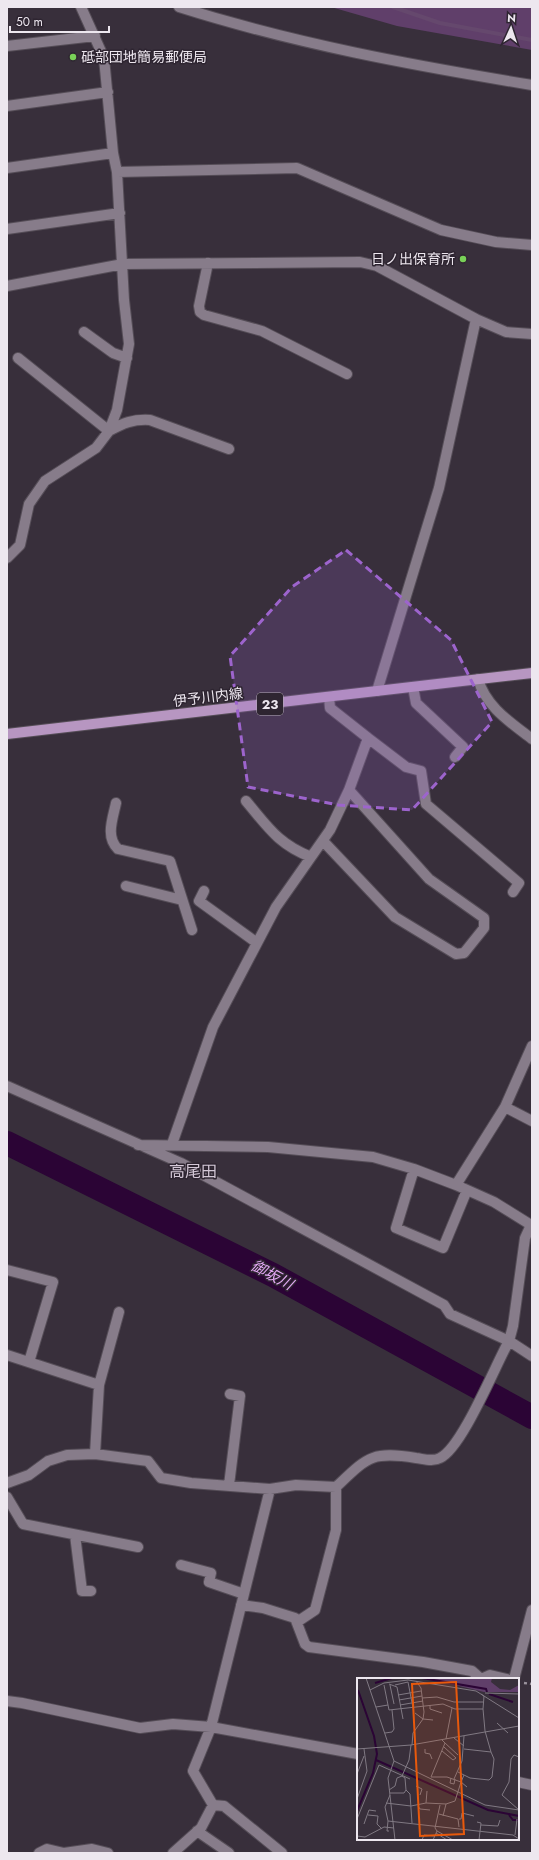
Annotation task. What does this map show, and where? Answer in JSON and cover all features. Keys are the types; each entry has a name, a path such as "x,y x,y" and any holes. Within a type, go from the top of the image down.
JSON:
{"main road":[{"name":"伊予川内線","path":"7,734 532,673"}],"street":[{"path":"7,558 20,545 29,504 45,480 96,448 109,431 117,410 126,358 130,344 124,300 117,172 113,153 104,58 81,7"},
{"path":"179,7 244,27 344,51 532,85"},
{"path":"7,46 95,36"},
{"path":"7,106 108,92"},
{"path":"7,168 113,153"},
{"path":"117,172 297,168 441,230 496,242 532,245"},
{"path":"7,229 120,213"},
{"path":"7,286 123,264 360,262 377,266 476,319 506,332 532,334"},
{"path":"208,264 199,306 200,312 204,315 262,331 347,374"},
{"path":"377,692 439,488 476,319"},
{"path":"84,332 113,353 126,358"},
{"path":"18,358 109,431"},
{"path":"109,431 124,422 141,419 150,420 229,449"},
{"path":"478,680 482,692 500,714 532,739"},
{"path":"413,687 416,703 463,747 455,758"},
{"path":"329,697 330,708 406,767 421,771 426,804 519,883 513,892"},
{"path":"172,1144 213,1027 276,907 330,830 349,790 368,738"},
{"path":"323,841 395,917 456,954 464,954 484,928 484,918 430,879 349,790"},
{"path":"246,801 277,838 292,850 311,857"},
{"path":"116,803 110,836 112,843 118,849 170,861 192,930"},
{"path":"126,886 183,904 199,901 257,943"},
{"path":"199,901 204,890"},
{"path":"456,1185 505,1107 532,1046"},
{"path":"7,1086 181,1163 444,1305 450,1314 532,1356"},
{"path":"505,1107 532,1121"},
{"path":"7,1483 30,1475 48,1461 67,1455 95,1454 148,1461 161,1478 191,1483 270,1489 296,1485 336,1486 362,1463 378,1455 398,1455 428,1460 439,1459 448,1453 464,1432 507,1344 513,1326 525,1238 532,1225 505,1207 456,1185 414,1169 374,1157 268,1147 138,1144"},
{"path":"414,1169 396,1228 443,1248 467,1190"},
{"path":"7,1270 53,1282 29,1362"},
{"path":"95,1454 99,1384 119,1312"},
{"path":"7,1355 99,1384"},
{"path":"229,1485 240,1396 230,1394"},
{"path":"297,1622 315,1610 336,1530 336,1486"},
{"path":"213,1805 193,1771 211,1727 270,1489"},
{"path":"7,1497 22,1524 138,1547"},
{"path":"76,1535 82,1591 91,1591"},
{"path":"181,1565 211,1573 209,1582 244,1594"},
{"path":"241,1605 263,1608 295,1618 305,1644 309,1647 472,1670 480,1678"},
{"path":"514,1678 532,1610"},
{"path":"483,1678 490,1675 503,1678"},
{"path":"7,1702 22,1703 140,1728 173,1724 211,1727 357,1754"},
{"path":"519,1782 532,1785"},
{"path":"173,1853 201,1828 213,1805"},
{"path":"213,1805 224,1806 282,1853"},
{"path":"197,1831 229,1853"},
{"path":"39,1853 47,1849 64,1853 92,1849 108,1853"}],"highlighted area":[{"path":"346,550 451,640 492,722 412,810 338,805 248,787 230,656 292,587"}],"shaded area":[{"path":"331,7 532,7 532,50 397,26"}],"waterway":[{"path":"393,7 440,23 532,40"},
{"name":"御坂川","path":"7,1143 273,1275 532,1417"}],"place":[{"name":"砥部団地簡易郵便局","path":"73,57"},
{"name":"日ノ出保育所","path":"463,259"}],"district":[{"name":"高尾田","path":"193,1171"}]}
